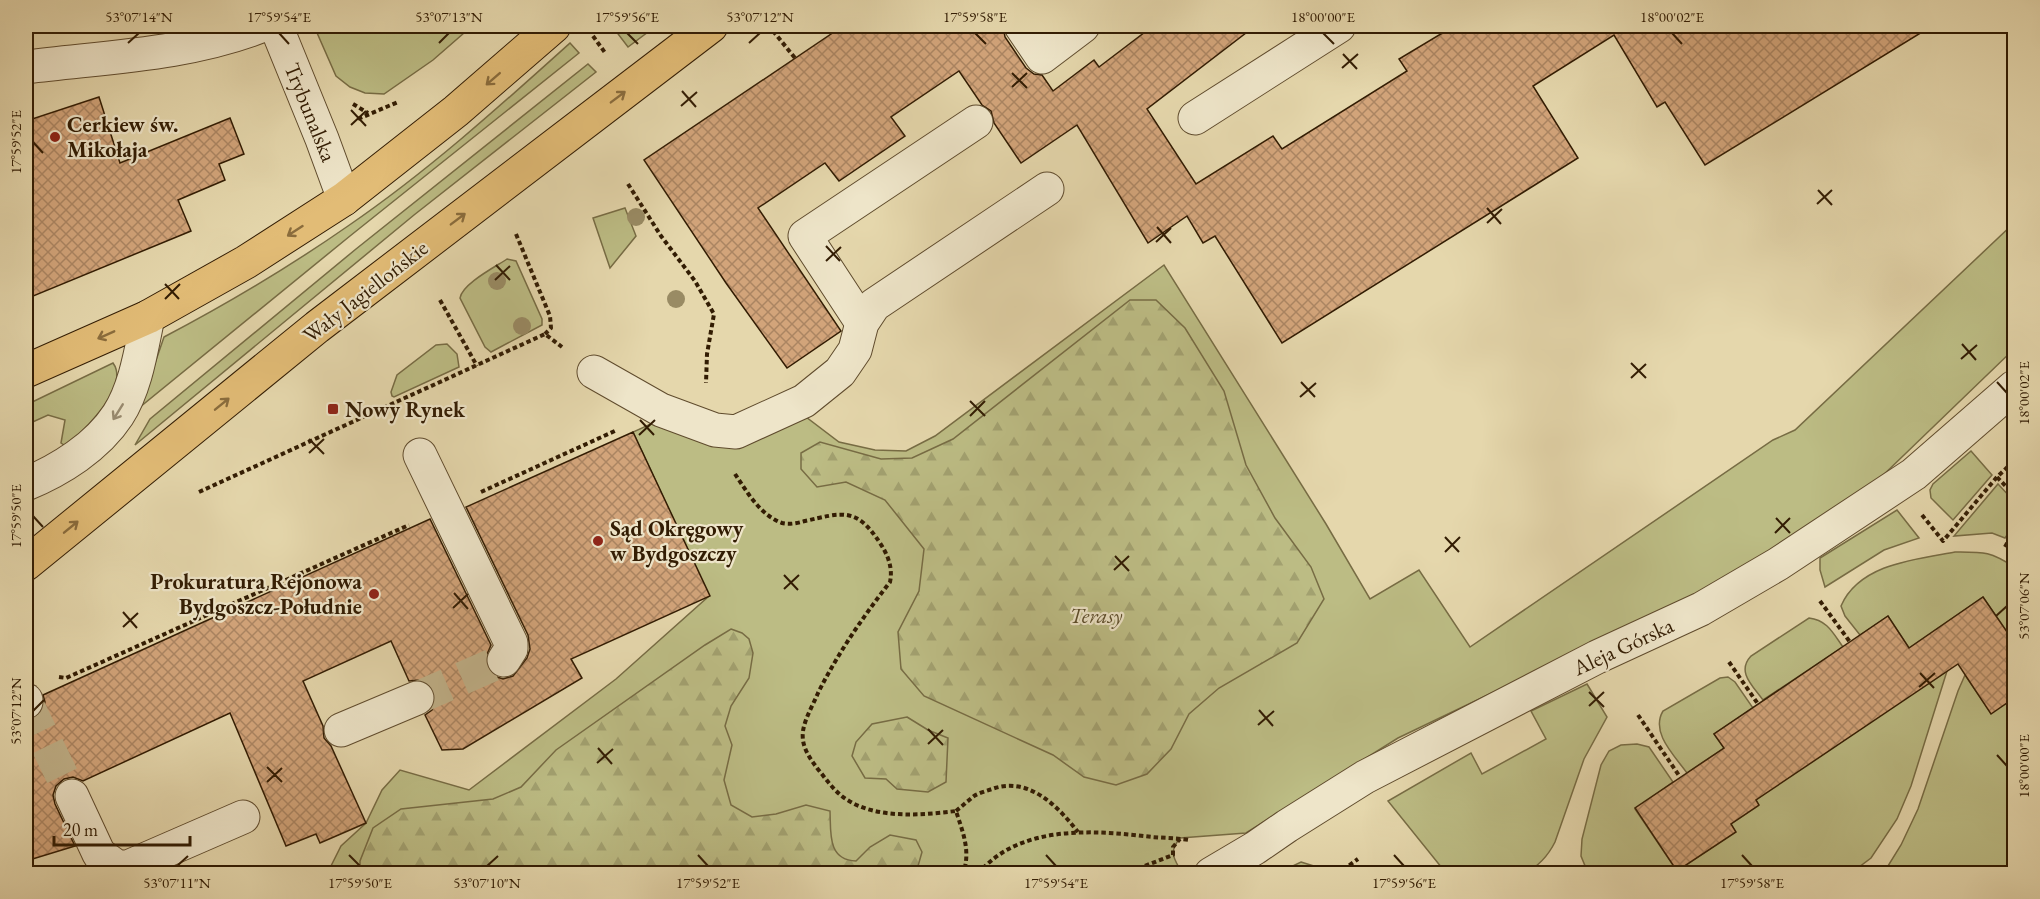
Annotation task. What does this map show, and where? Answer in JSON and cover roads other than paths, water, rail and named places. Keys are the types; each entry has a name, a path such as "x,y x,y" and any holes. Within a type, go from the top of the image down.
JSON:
{"main road":[{"path":"26,371 148,317 246,262 344,199 456,111 554,26"},
{"name":"Wały Jagiellońskie","path":"26,564 317,327 711,26"}],"street":[{"path":"26,67 205,44 261,26"},
{"name":"Trybunalska","path":"276,26 344,199"},
{"path":"1021,26 1042,57 1083,26"},
{"path":"1195,118 1339,26"},
{"path":"862,323 805,236 976,122"},
{"path":"594,372 661,410 715,430 736,432 804,401 816,393 840,372 855,350 862,323 874,305 1047,189"},
{"path":"26,484 72,460 118,415 138,365 148,317"},
{"name":"Aleja Górska","path":"1211,873 1255,848 1365,777 1597,657 1701,609 1778,564 1914,474 2014,387"},
{"path":"420,455 510,644 511,649 504,660"},
{"path":"341,730 417,698"},
{"path":"72,796 99,854 117,867 128,867 243,817"}],"tunnel":[{"path":"417,698 504,660"},
{"path":"26,702 72,796"}],"place":[{"name":"Cerkiew św. Mikołaja","path":"55,137"},
{"name":"Nowy Rynek","path":"333,409"},
{"name":"Sąd Okręgowy w Bydgoszczy","path":"598,541"},
{"name":"Prokuratura Rejonowa Bydgoszcz-Południe","path":"374,594"}],"park label":[{"name":"Terasy","path":"1096,615"}]}
